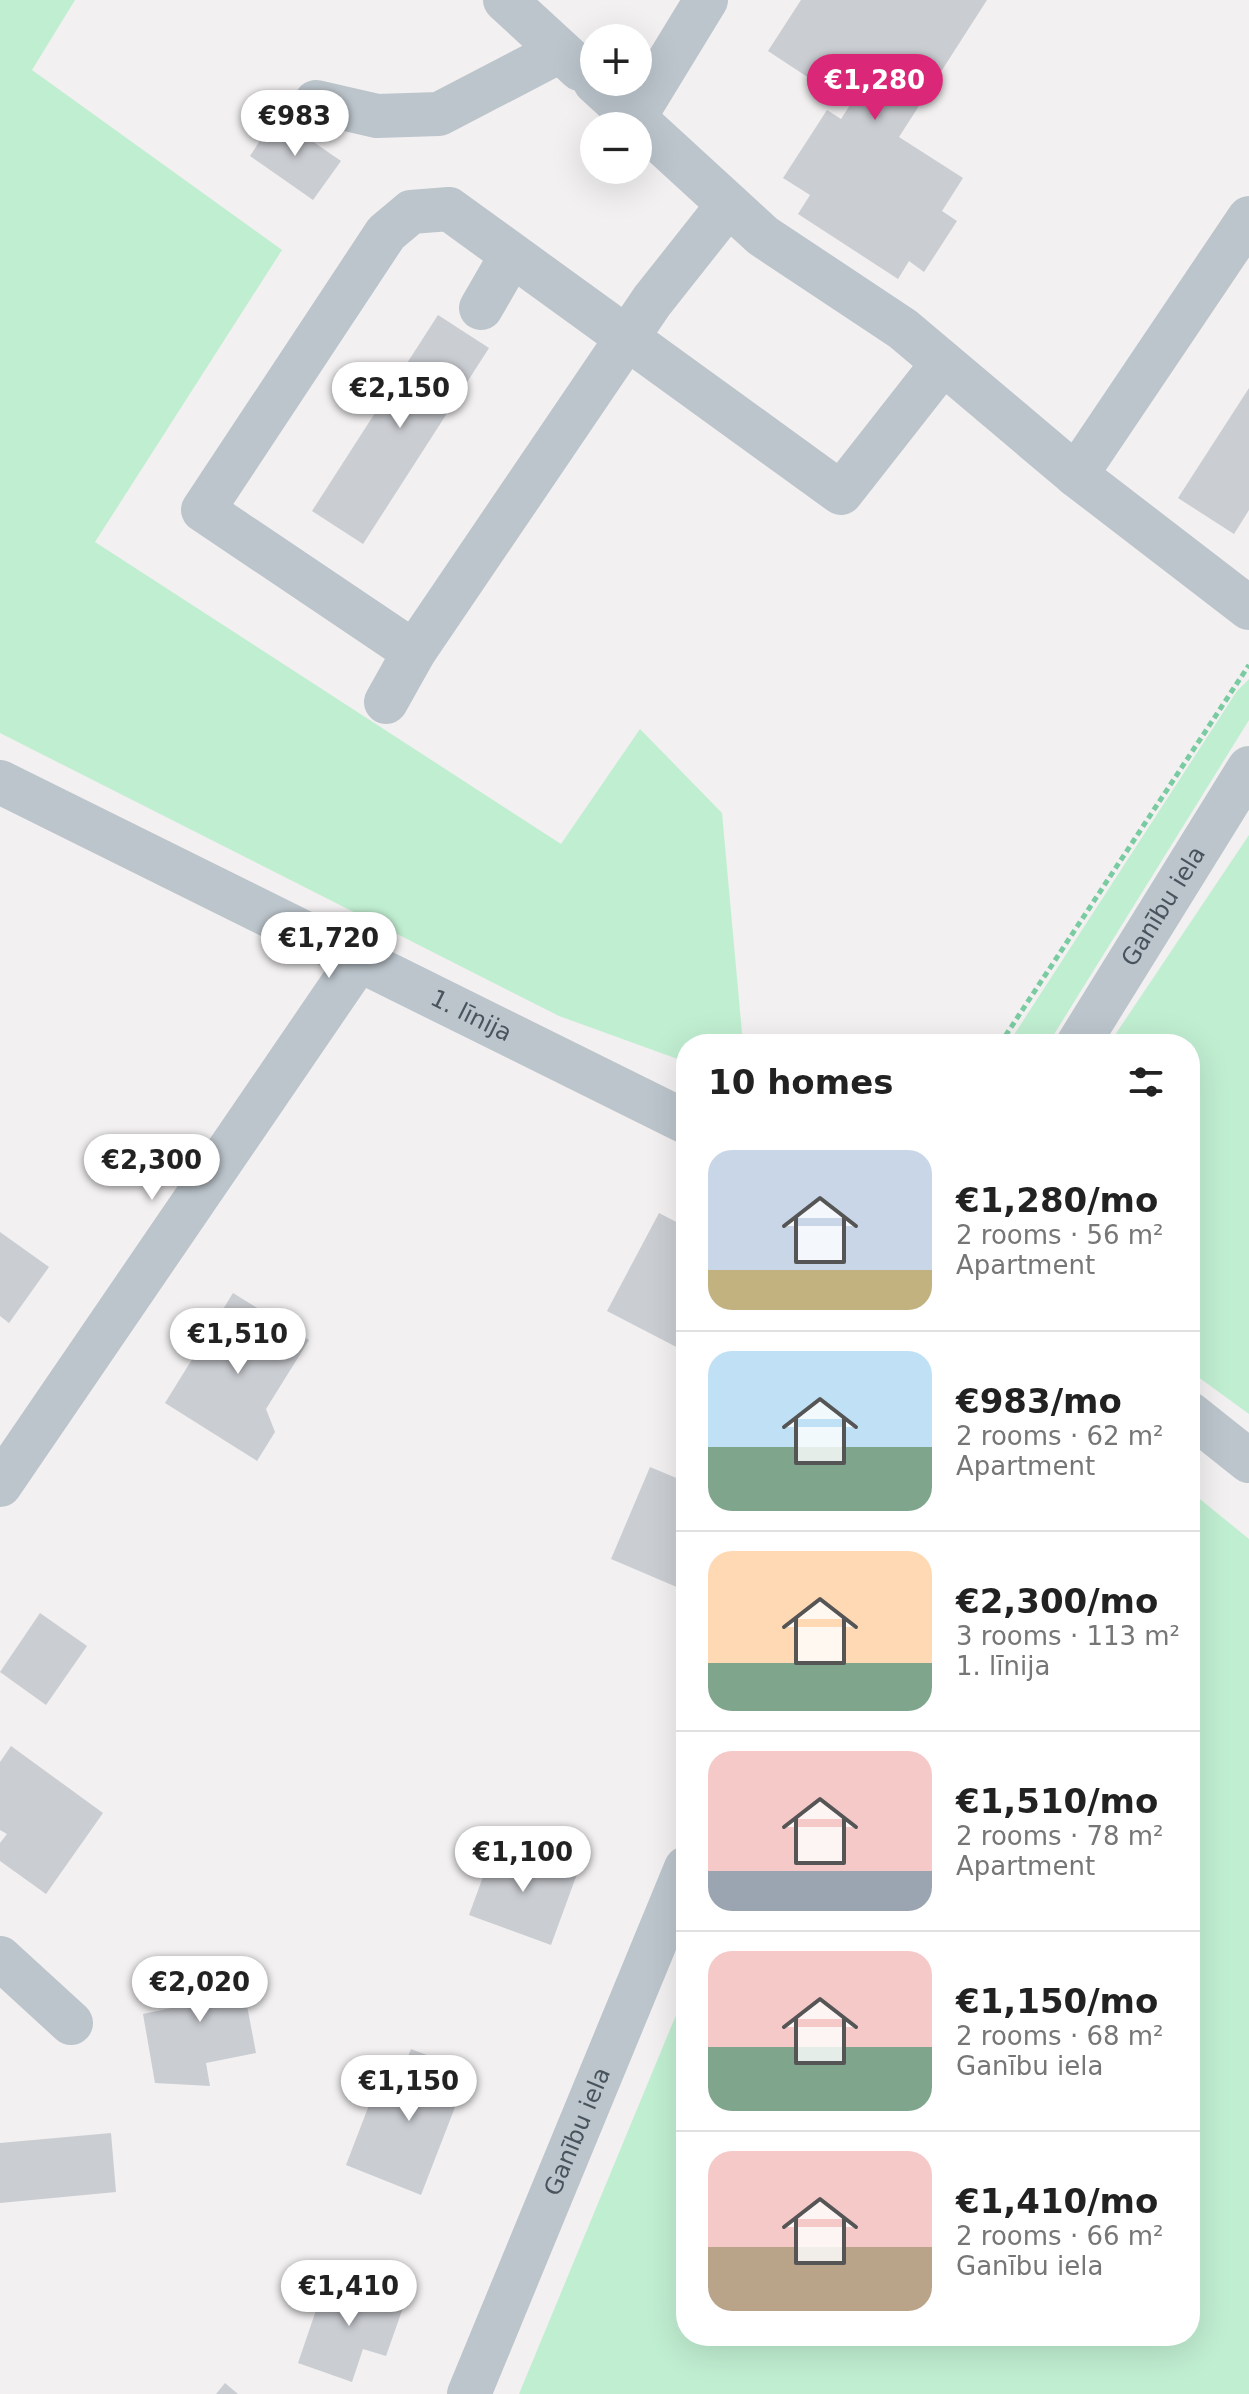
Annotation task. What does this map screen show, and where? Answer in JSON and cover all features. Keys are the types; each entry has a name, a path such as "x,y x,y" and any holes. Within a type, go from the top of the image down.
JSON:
{"street":[{"path":"505,0 580,69"},
{"path":"638,112 706,0"},
{"path":"316,102 377,116 439,114 560,51"},
{"path":"610,96 627,112"},
{"path":"652,135 763,236 903,329 1076,475 1249,608"},
{"path":"386,702 414,652 626,338 728,205"},
{"path":"414,652 314,563 203,510 386,233 411,212 449,209 841,493 943,363"},
{"path":"1076,475 1249,218"},
{"path":"481,308 511,256"},
{"name":"Ganību iela","path":"1084,1034 1249,768"},
{"name":"1. līnija","path":"0,782 676,1117"},
{"path":"0,1485 360,958"},
{"path":"1200,1422 1249,1461"},
{"name":"Ganību iela","path":"469,2394 676,1892"},
{"path":"0,1958 71,2023"}],"path":[{"path":"1007,1034 1249,665"}],"green space":[{"path":"0,0 75,0 32,70 282,250 95,542 561,844 640,729 722,813 742,1034 676,1034 676,1058 559,1016 0,733"},
{"path":"1249,679 1249,720 1054,1034 1014,1034 1237,691"},
{"path":"1249,835 1249,1414 1200,1378 1200,1034 1116,1034"},
{"path":"1200,1499 1249,1539 1249,2394 519,2394 676,2015 676,2346 1200,2346"}],"building":[{"path":"801,0 987,0 899,137 963,178 942,211 957,221 924,272 909,261 898,279 798,214 810,195 783,178 827,110 841,119 850,105 768,51"},
{"path":"276,116 341,161 313,200 250,156"},
{"path":"438,315 489,348 363,544 312,511"},
{"path":"1249,388 1249,510 1234,534 1178,498"},
{"path":"659,1213 676,1222 676,1347 607,1311"},
{"path":"0,1232 49,1267 9,1323 0,1316"},
{"path":"233,1293 309,1340 266,1409 275,1432 257,1461 165,1403"},
{"path":"650,1467 676,1478 676,1587 611,1559"},
{"path":"40,1613 87,1646 46,1705 0,1672"},
{"path":"11,1746 103,1813 46,1894 0,1861 0,1843 7,1834 0,1830 0,1762"},
{"path":"495,1844 577,1874 551,1945 469,1915"},
{"path":"238,1958 256,2053 206,2063 210,2086 155,2083 143,2014 176,2007 168,1971"},
{"path":"411,2049 469,2071 421,2195 346,2165 371,2100 381,2104 386,2090 394,2093"},
{"path":"111,2133 116,2192 0,2203 0,2143"},
{"path":"328,2275 405,2302 386,2356 363,2349 352,2382 298,2363"},
{"path":"225,2383 238,2394 216,2394"}]}
